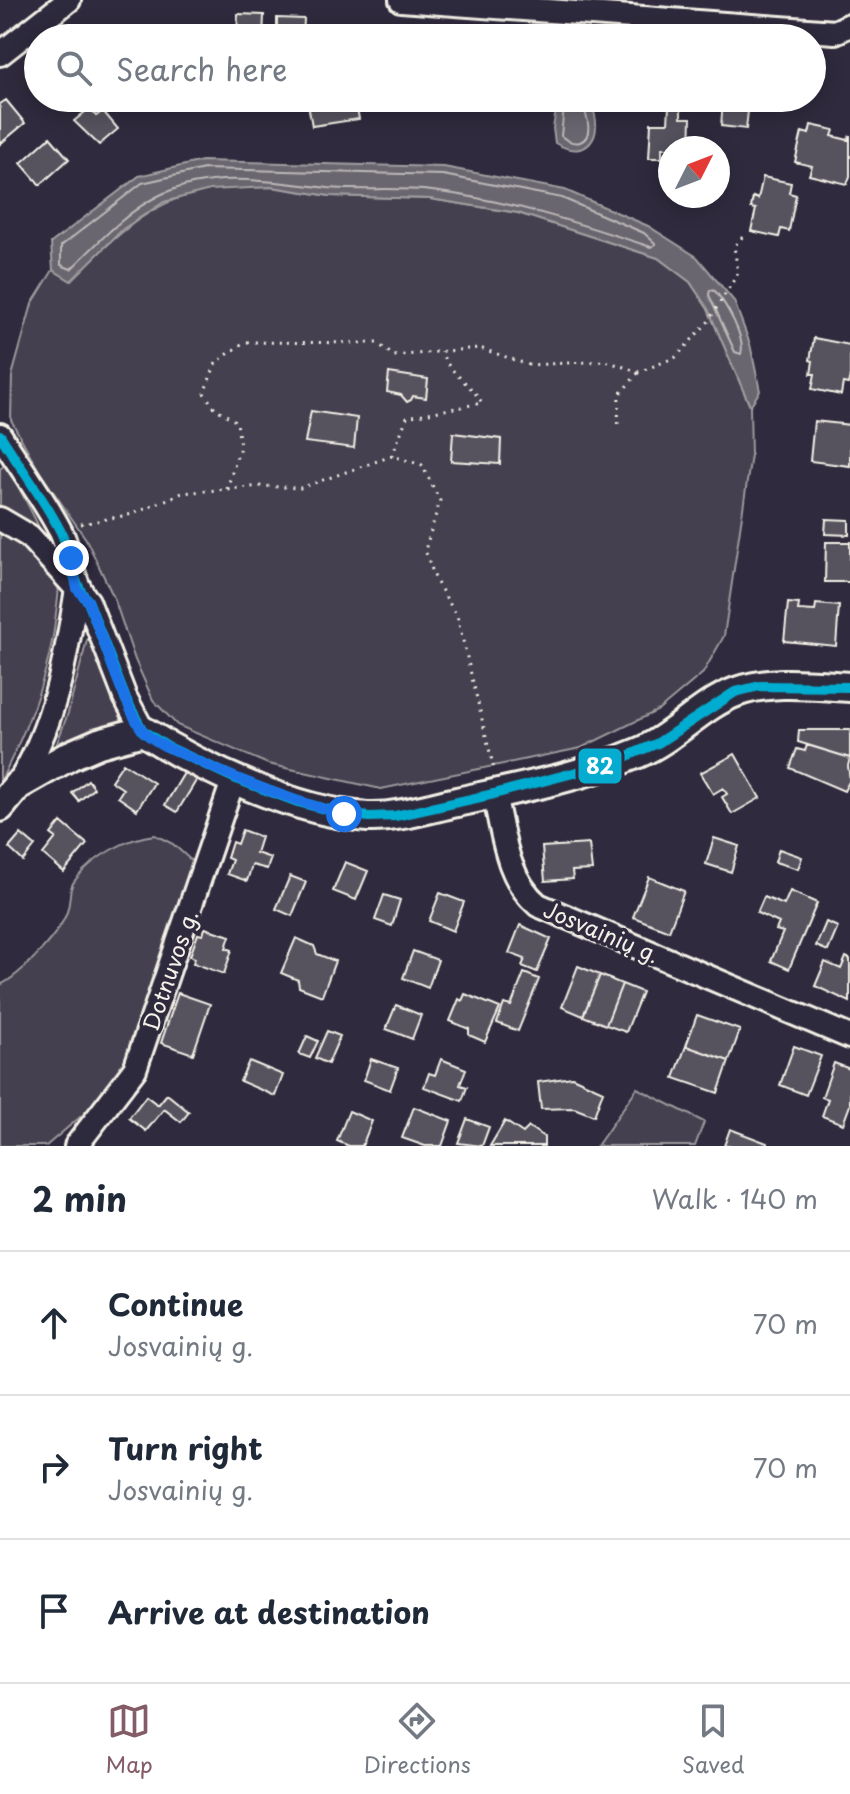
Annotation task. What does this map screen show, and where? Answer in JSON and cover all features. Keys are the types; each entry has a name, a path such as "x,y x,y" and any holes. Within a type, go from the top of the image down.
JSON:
{"main road":[{"path":"9,796 71,755 99,743 143,731 166,746 234,778 298,802 344,814 395,816 497,793 639,753 735,692 760,686 850,687"}],"street":[{"path":"38,24 69,0"},
{"path":"401,0 551,5 751,24"},
{"path":"826,31 835,32 850,25"},
{"path":"0,54 24,35"},
{"path":"0,435 58,528 71,558 77,589 68,643 44,738 9,796"},
{"path":"0,519 29,536 88,601 125,697 143,731"},
{"name":"Dotnuvos g.","path":"76,1146 135,1069 234,778"},
{"name":"Josvainių g.","path":"497,793 512,870 520,887 538,905 850,1037"}],"path":[{"path":"618,424 619,395 639,372 676,357 708,322 738,273 734,246 746,233"},
{"path":"227,489 240,447 237,422 215,408 204,393 216,363 244,342 377,343 394,356 480,348 529,365 606,361 639,372"},
{"path":"392,456 407,417 482,403 445,362 441,351"},
{"path":"58,528 133,514 182,493 262,486 300,488 392,456 422,465 440,501 425,550 436,581 457,616 497,793"}],"shaded area":[{"path":"272,187 330,196 430,199 518,213 658,258 690,282 708,309 750,406 751,455 724,636 703,673 659,710 581,748 381,789 268,764 177,725 153,700 135,660 114,598 86,539 39,471 11,420 12,376 32,304 53,270 71,280 133,223 168,202 209,190"},
{"path":"6,464 43,536 59,590 43,678 28,721 0,782 0,469"},
{"path":"92,639 123,723 57,748 87,640"},
{"path":"155,835 173,844 194,863 140,1026 123,1064 86,1112 46,1146 0,1146 0,985 50,940 65,917 72,886 83,871 122,844"},
{"path":"637,1088 704,1122 695,1146 597,1146"}],"water":[{"path":"556,112 594,112 596,130 587,146 568,149 555,143"},
{"path":"202,161 444,167 565,190 648,226 697,257 734,301 750,344 760,391 750,406 708,309 690,282 658,258 518,213 430,199 330,196 272,187 210,190 164,202 123,229 71,281 53,270 51,243 139,176"}],"building":[{"path":"238,14 264,15 264,24 238,24"},
{"path":"277,18 304,19 304,24 277,24"},
{"path":"6,100 25,123 0,144 0,104"},
{"path":"85,112 93,112 96,116 104,112 118,129 99,145 74,121"},
{"path":"309,112 358,112 359,119 312,126"},
{"path":"669,112 681,112 681,118 691,118 690,136 658,136 658,158 649,158 651,123 668,123"},
{"path":"722,112 748,112 746,129 721,126"},
{"path":"811,125 834,130 832,136 848,140 850,135 850,176 847,184 809,175 812,166 795,162 802,132 809,134"},
{"path":"50,137 69,159 40,185 21,163"},
{"path":"763,177 791,183 789,193 796,195 789,231 781,229 779,237 751,231 756,209 751,208 753,197 758,199"},
{"path":"814,338 850,345 850,376 848,384 843,383 841,395 812,389 815,374 811,374 813,361 810,360"},
{"path":"389,373 428,379 426,398 413,396 407,402 401,395 387,392"},
{"path":"311,411 357,418 354,448 305,442"},
{"path":"814,421 850,425 850,466 810,461"},
{"path":"453,433 501,439 500,464 451,461"},
{"path":"826,519 849,520 849,535 825,534"},
{"path":"826,542 850,542 850,582 825,582"},
{"path":"788,603 799,604 798,610 815,611 816,604 839,606 836,646 784,641"},
{"path":"799,730 850,730 850,758 798,742"},
{"path":"807,745 850,758 850,780 844,791 790,768 797,749 805,751"},
{"path":"735,754 760,798 732,814 722,797 727,794 723,788 713,794 700,773"},
{"path":"123,763 154,783 137,810 118,797 123,789 111,781"},
{"path":"187,768 199,776 177,812 165,805"},
{"path":"88,780 94,788 79,801 72,793"},
{"path":"61,822 87,844 64,872 43,854 56,838 51,834"},
{"path":"242,830 261,837 256,853 271,858 267,869 252,865 247,881 227,874 232,860 227,858 232,842 237,844"},
{"path":"21,834 35,846 23,861 9,848"},
{"path":"714,838 739,846 731,872 706,864"},
{"path":"589,844 592,870 572,871 573,879 545,881 542,847"},
{"path":"779,849 802,857 798,869 775,862"},
{"path":"345,862 368,871 356,900 333,891"},
{"path":"290,876 306,882 292,916 276,909"},
{"path":"649,877 684,891 669,931 633,917"},
{"path":"790,891 817,903 789,969 771,961 783,932 776,930 779,923 757,913 764,897 784,905"},
{"path":"440,893 464,902 453,931 429,921"},
{"path":"384,895 400,900 392,926 375,920"},
{"path":"826,922 838,927 828,951 816,946"},
{"path":"520,925 551,939 537,972 522,966 525,959 509,953"},
{"path":"205,928 230,936 226,948 232,950 224,974 193,963 195,958 190,956 198,934 203,935"},
{"path":"296,938 314,946 317,954 335,961 322,996 299,987 298,980 281,973"},
{"path":"413,951 438,960 428,988 403,978"},
{"path":"846,957 850,959 850,1002 815,986 825,962 841,969"},
{"path":"578,966 600,975 583,1016 562,1007"},
{"path":"524,973 539,979 518,1031 497,1023 504,1004 511,1006"},
{"path":"600,975 622,984 606,1025 583,1016"},
{"path":"622,984 642,992 626,1032 606,1025"},
{"path":"178,993 210,1004 193,1054 161,1043"},
{"path":"465,994 500,1008 485,1042 469,1035 469,1029 450,1021 459,999 462,1001"},
{"path":"396,1005 421,1015 412,1039 386,1029"},
{"path":"697,1015 740,1030 729,1061 686,1046"},
{"path":"327,1031 340,1036 328,1064 315,1058"},
{"path":"307,1036 318,1041 310,1058 299,1054"},
{"path":"686,1046 729,1061 718,1093 674,1078"},
{"path":"794,1046 821,1056 806,1095 780,1085"},
{"path":"371,1059 398,1068 390,1090 364,1080"},
{"path":"441,1059 466,1069 460,1085 467,1087 462,1101 424,1087 429,1073 435,1075"},
{"path":"249,1061 283,1075 275,1096 240,1081"},
{"path":"834,1063 850,1069 850,1105 843,1124 822,1116 828,1099 822,1097"},
{"path":"572,1077 603,1091 594,1116 574,1108 541,1109 538,1082"},
{"path":"167,1094 189,1112 181,1122 164,1109 146,1131 129,1118 146,1096 158,1105"},
{"path":"414,1107 451,1121 442,1146 425,1146 402,1138"},
{"path":"349,1111 372,1121 362,1146 349,1146 337,1141"},
{"path":"467,1119 489,1127 482,1146 458,1143"},
{"path":"505,1121 523,1133 529,1127 544,1137 544,1146 490,1146"},
{"path":"730,1129 767,1143 766,1146 724,1146"}],"transit line":[{"name":"82","path":"0,435 61,532 78,585 88,601 125,697 143,731 166,746 234,778 298,802 344,814 395,816 611,763 658,743 735,692 760,686 850,687"}],"route":[{"path":"71,558 77,589 88,601 125,697 143,731 166,746 234,778 298,802 344,814"}]}
